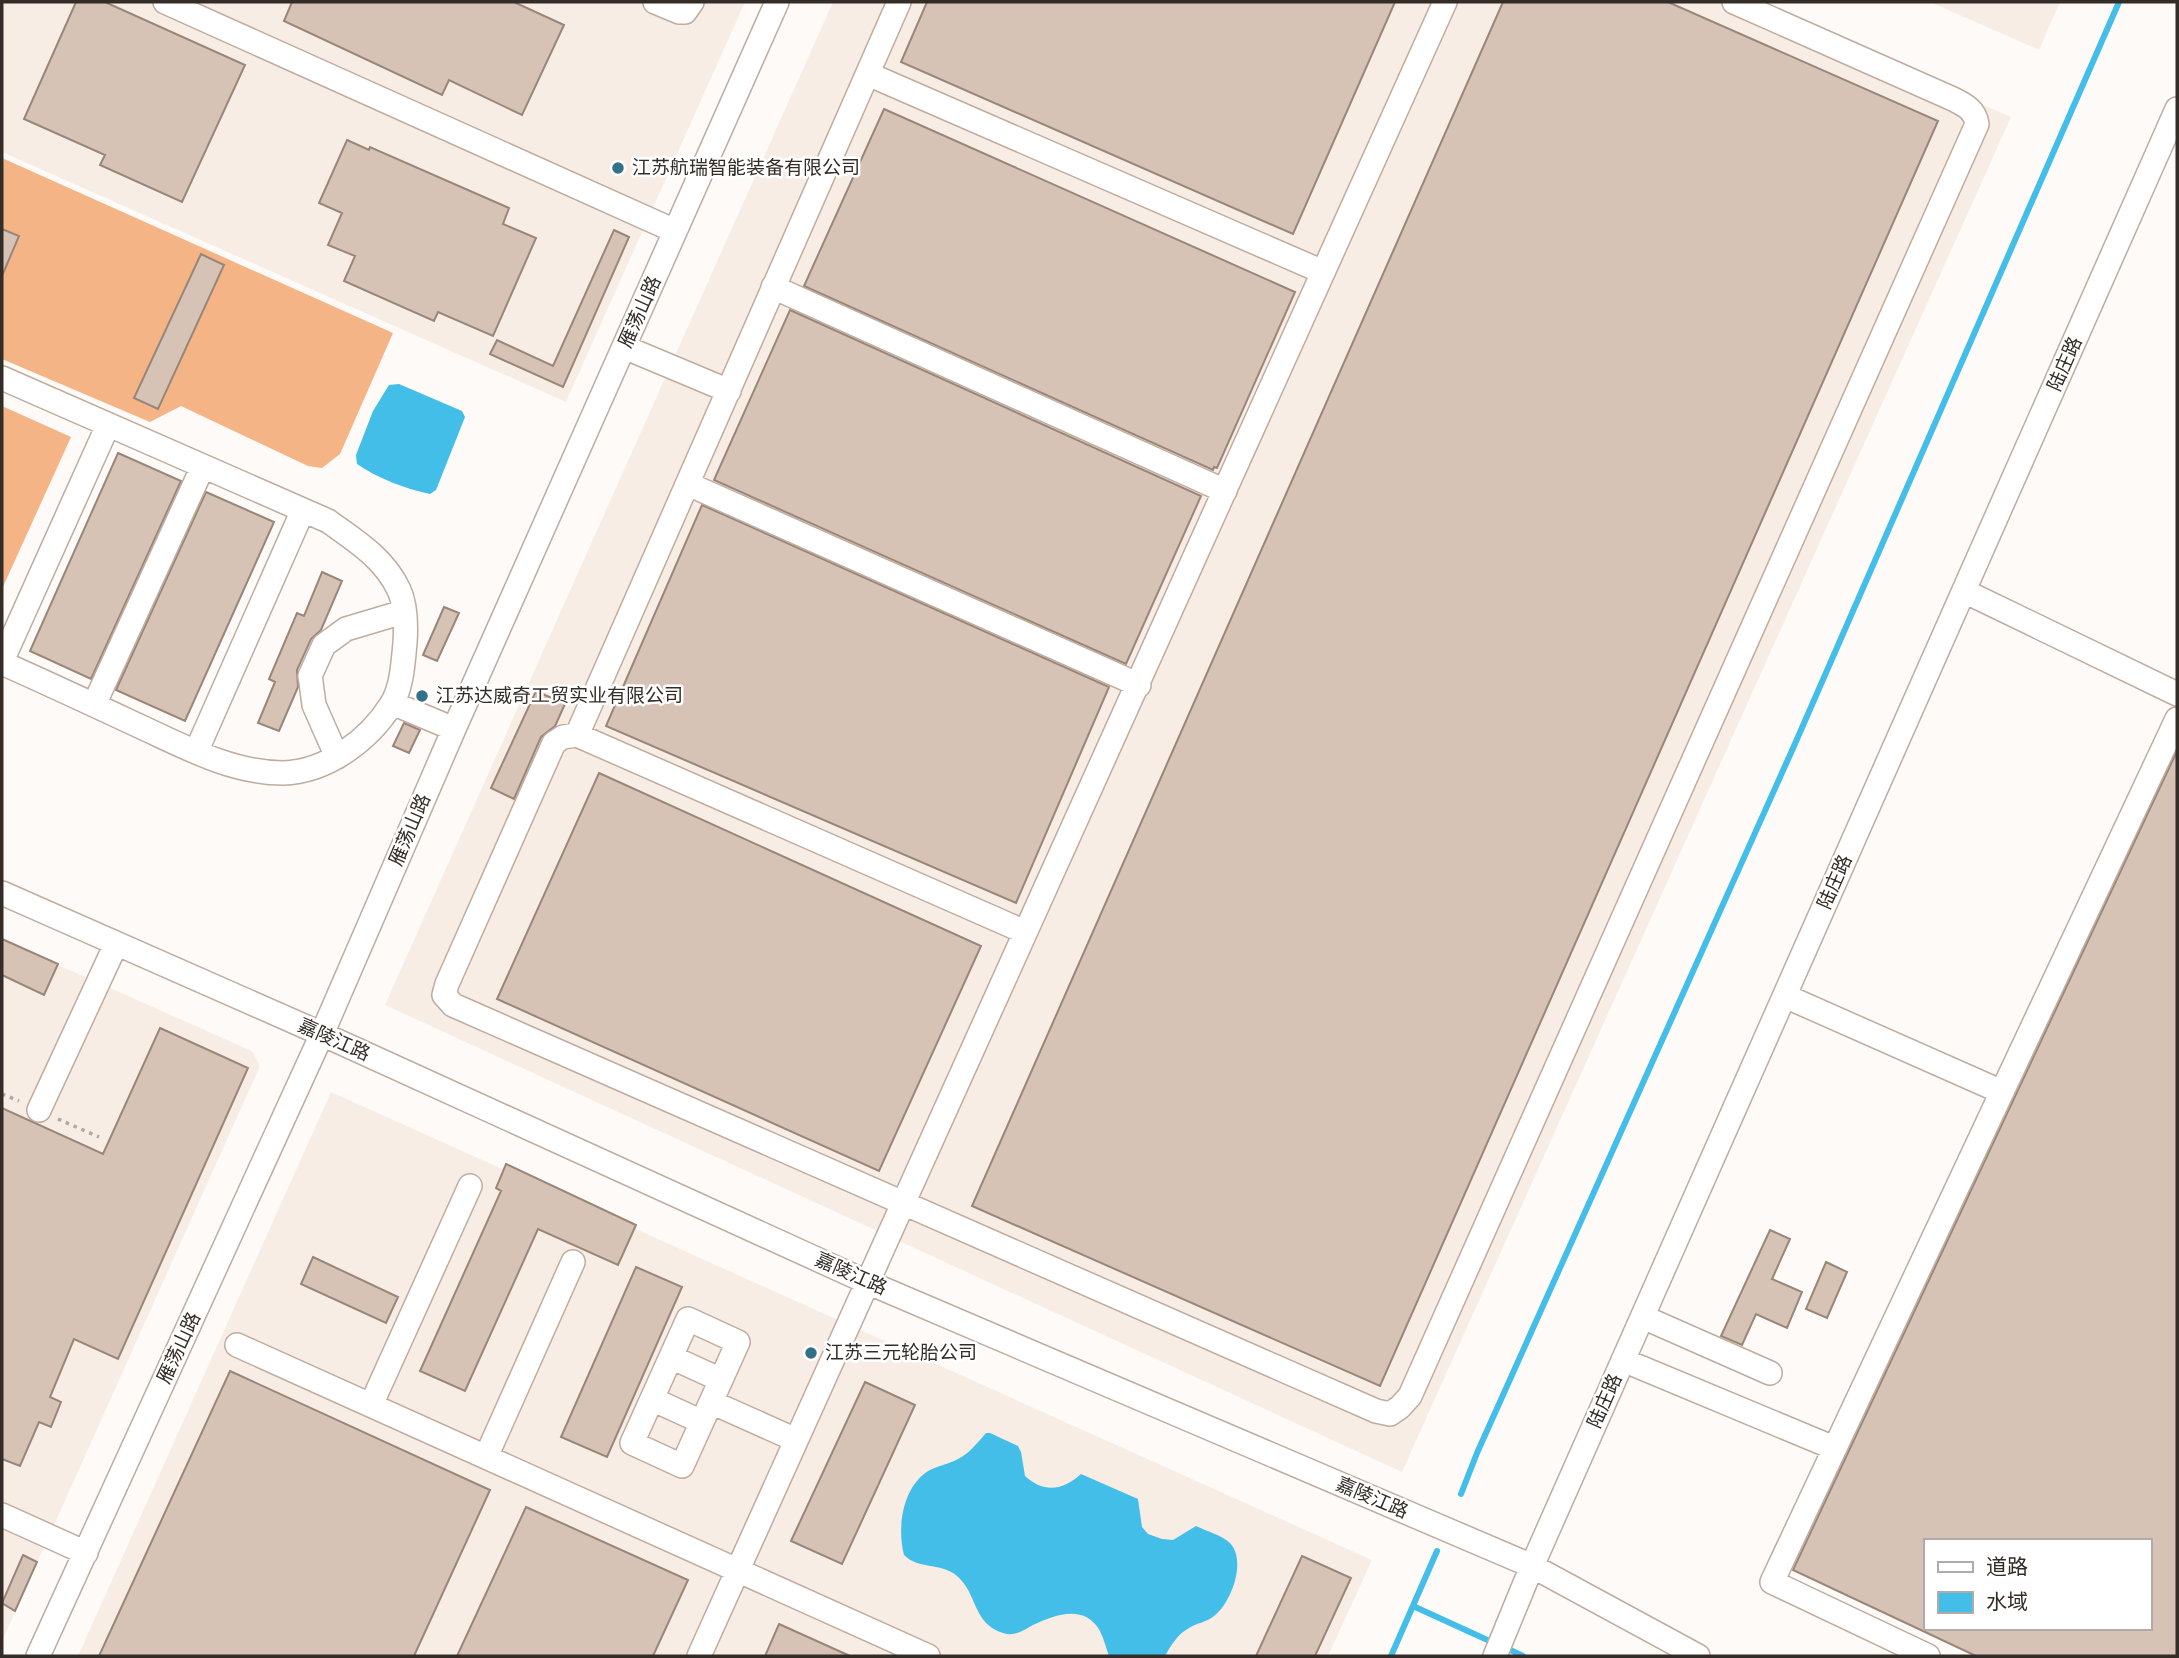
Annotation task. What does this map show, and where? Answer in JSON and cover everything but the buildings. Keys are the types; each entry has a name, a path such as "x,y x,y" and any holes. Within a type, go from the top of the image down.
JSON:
{"street":[{"path":"165,2 675,231"},
{"path":"655,2 679,12 685,12 692,2"},
{"name":"雁荡山路","path":"38,1656 322,1034 454,729 777,2"},
{"path":"578,736 900,2"},
{"path":"699,1656 1445,2"},
{"path":"1025,932 578,736 563,737 554,743 444,995 453,1005 1376,1410 1390,1414 1400,1407 1410,1396 1977,124 1976,116 1968,107 1953,99 1734,2"},
{"path":"867,74 1323,272"},
{"name":"陆庄路","path":"1498,1649 1532,1566 2177,109"},
{"path":"773,287 1226,491"},
{"path":"624,347 729,391"},
{"path":"2,379 203,466 328,521 374,553 400,592 406,629 402,669 392,703 373,728 350,748 322,766 284,773 249,770 196,752 2,662 108,425"},
{"path":"94,705 203,466"},
{"path":"688,484 1139,685"},
{"path":"196,752 303,510"},
{"path":"1964,591 2177,694"},
{"path":"337,757 314,705 310,676 324,645 346,629 403,612"},
{"path":"392,703 454,729"},
{"path":"1928,1656 1772,1582 2177,719"},
{"name":"嘉陵江路","path":"2,893 322,1034 867,1282 1532,1566 1698,1656"},
{"path":"39,1110 116,944"},
{"path":"1784,996 2002,1092"},
{"path":"371,1405 470,1186"},
{"path":"486,1457 573,1262"},
{"path":"1643,1317 1770,1373"},
{"path":"688,1319 738,1342 721,1380 682,1466 632,1443 688,1319"},
{"path":"237,1345 928,1656"},
{"path":"671,1357 721,1380"},
{"path":"1623,1360 1835,1448"},
{"path":"652,1399 706,1412 796,1440"},
{"path":"2,1515 86,1553"}],"shaded area":[{"name":"江苏航瑞智能装备有限公司","path":"2,2 745,2 566,402 2,152"},
{"path":"833,2 1750,2 2011,117 1402,1472 385,1005"},
{"path":"1930,2 2060,2 2039,50"},
{"path":"2,158 393,333 340,454 322,468 308,466 181,406 150,422 2,359"},
{"path":"2,406 71,437 2,589"},
{"path":"2,940 252,1051 260,1066 2,1641"},
{"path":"331,1092 1372,1560 1328,1656 78,1656"}],"water":[{"path":"399,384 462,411 465,417 436,490 430,494 392,482 357,464 356,455 373,411 389,385"},
{"path":"986,1433 1018,1446 1025,1476 1039,1485 1060,1487 1081,1474 1138,1499 1142,1527 1148,1534 1173,1540 1196,1526 1227,1540 1235,1551 1237,1571 1226,1602 1211,1618 1181,1633 1165,1656 1109,1656 1100,1631 1094,1623 1078,1614 1060,1615 1015,1634 1003,1633 993,1628 980,1615 969,1591 957,1576 944,1569 916,1563 904,1555 901,1533 907,1498 919,1478 928,1471 962,1457"}],"waterway":[{"path":"1461,1494 1794,746 2119,2"},
{"path":"1391,1656 1437,1551"},
{"path":"1413,1606 1494,1643"},
{"path":"1504,1647 1523,1656"}],"place":[{"name":"江苏航瑞智能装备有限公司","path":"618,168"},
{"name":"江苏达威奇工贸实业有限公司","path":"422,696"},
{"name":"江苏三元轮胎公司","path":"811,1353"}]}
